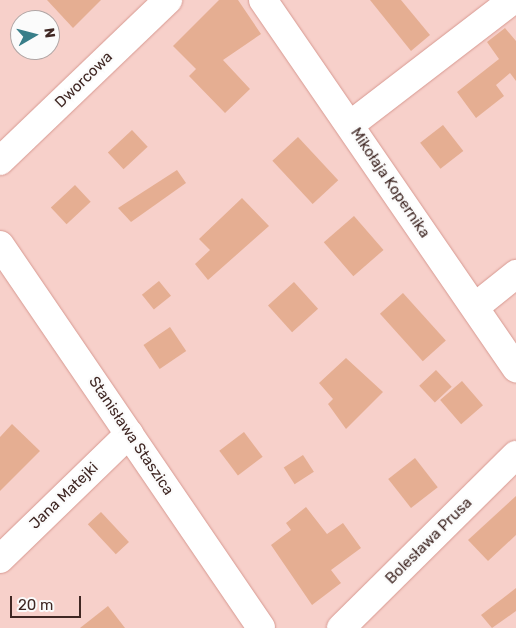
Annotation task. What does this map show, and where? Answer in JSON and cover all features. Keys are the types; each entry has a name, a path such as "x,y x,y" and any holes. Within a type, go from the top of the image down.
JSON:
{"street":[{"name":"Dworcowa","path":"0,161 168,0"},
{"name":"Mikołaja Kopernika","path":"263,0 516,368"},
{"path":"350,124 513,0"},
{"name":"Stanisława Staszica","path":"0,245 260,628"},
{"path":"475,307 516,274"},
{"name":"Jana Matejki","path":"0,559 129,434"},
{"name":"Bolesława Prusa","path":"342,628 516,454"}],"building":[{"path":"47,0 101,0 73,28 60,14 60,10 56,10"},
{"path":"219,0 238,0 261,34 223,60 250,89 225,113 189,76 196,69 173,46"},
{"path":"370,0 401,0 430,35 411,51"},
{"path":"505,28 516,41 516,81 510,73 496,85 504,96 476,118 457,92 499,59 487,42"},
{"path":"443,125 463,151 440,169 420,143"},
{"path":"132,130 148,147 124,169 108,153"},
{"path":"298,137 338,180 313,204 272,161"},
{"path":"177,170 186,183 131,222 118,208"},
{"path":"75,185 91,202 67,224 51,208"},
{"path":"242,198 269,226 208,280 195,264 210,250 199,239"},
{"path":"354,216 384,250 353,276 324,242"},
{"path":"159,281 171,296 154,310 142,295"},
{"path":"294,282 318,309 292,332 268,305"},
{"path":"403,293 446,341 423,361 380,314"},
{"path":"170,327 186,351 160,369 143,345"},
{"path":"346,358 383,392 346,429 328,404 333,399 319,383"},
{"path":"436,370 452,387 435,403 419,386"},
{"path":"462,381 483,405 461,424 440,400"},
{"path":"12,424 40,451 0,491 0,437"},
{"path":"244,432 263,457 238,475 219,451"},
{"path":"303,455 314,472 295,484 284,468"},
{"path":"415,458 438,487 411,508 388,479"},
{"path":"516,496 516,535 488,561 468,540"},
{"path":"306,507 327,534 343,523 361,548 331,570 341,583 312,605 271,545 291,530 286,523"},
{"path":"101,512 129,542 116,554 88,524"},
{"path":"516,588 516,611 492,628 481,615"},
{"path":"108,606 125,628 80,628"}]}
